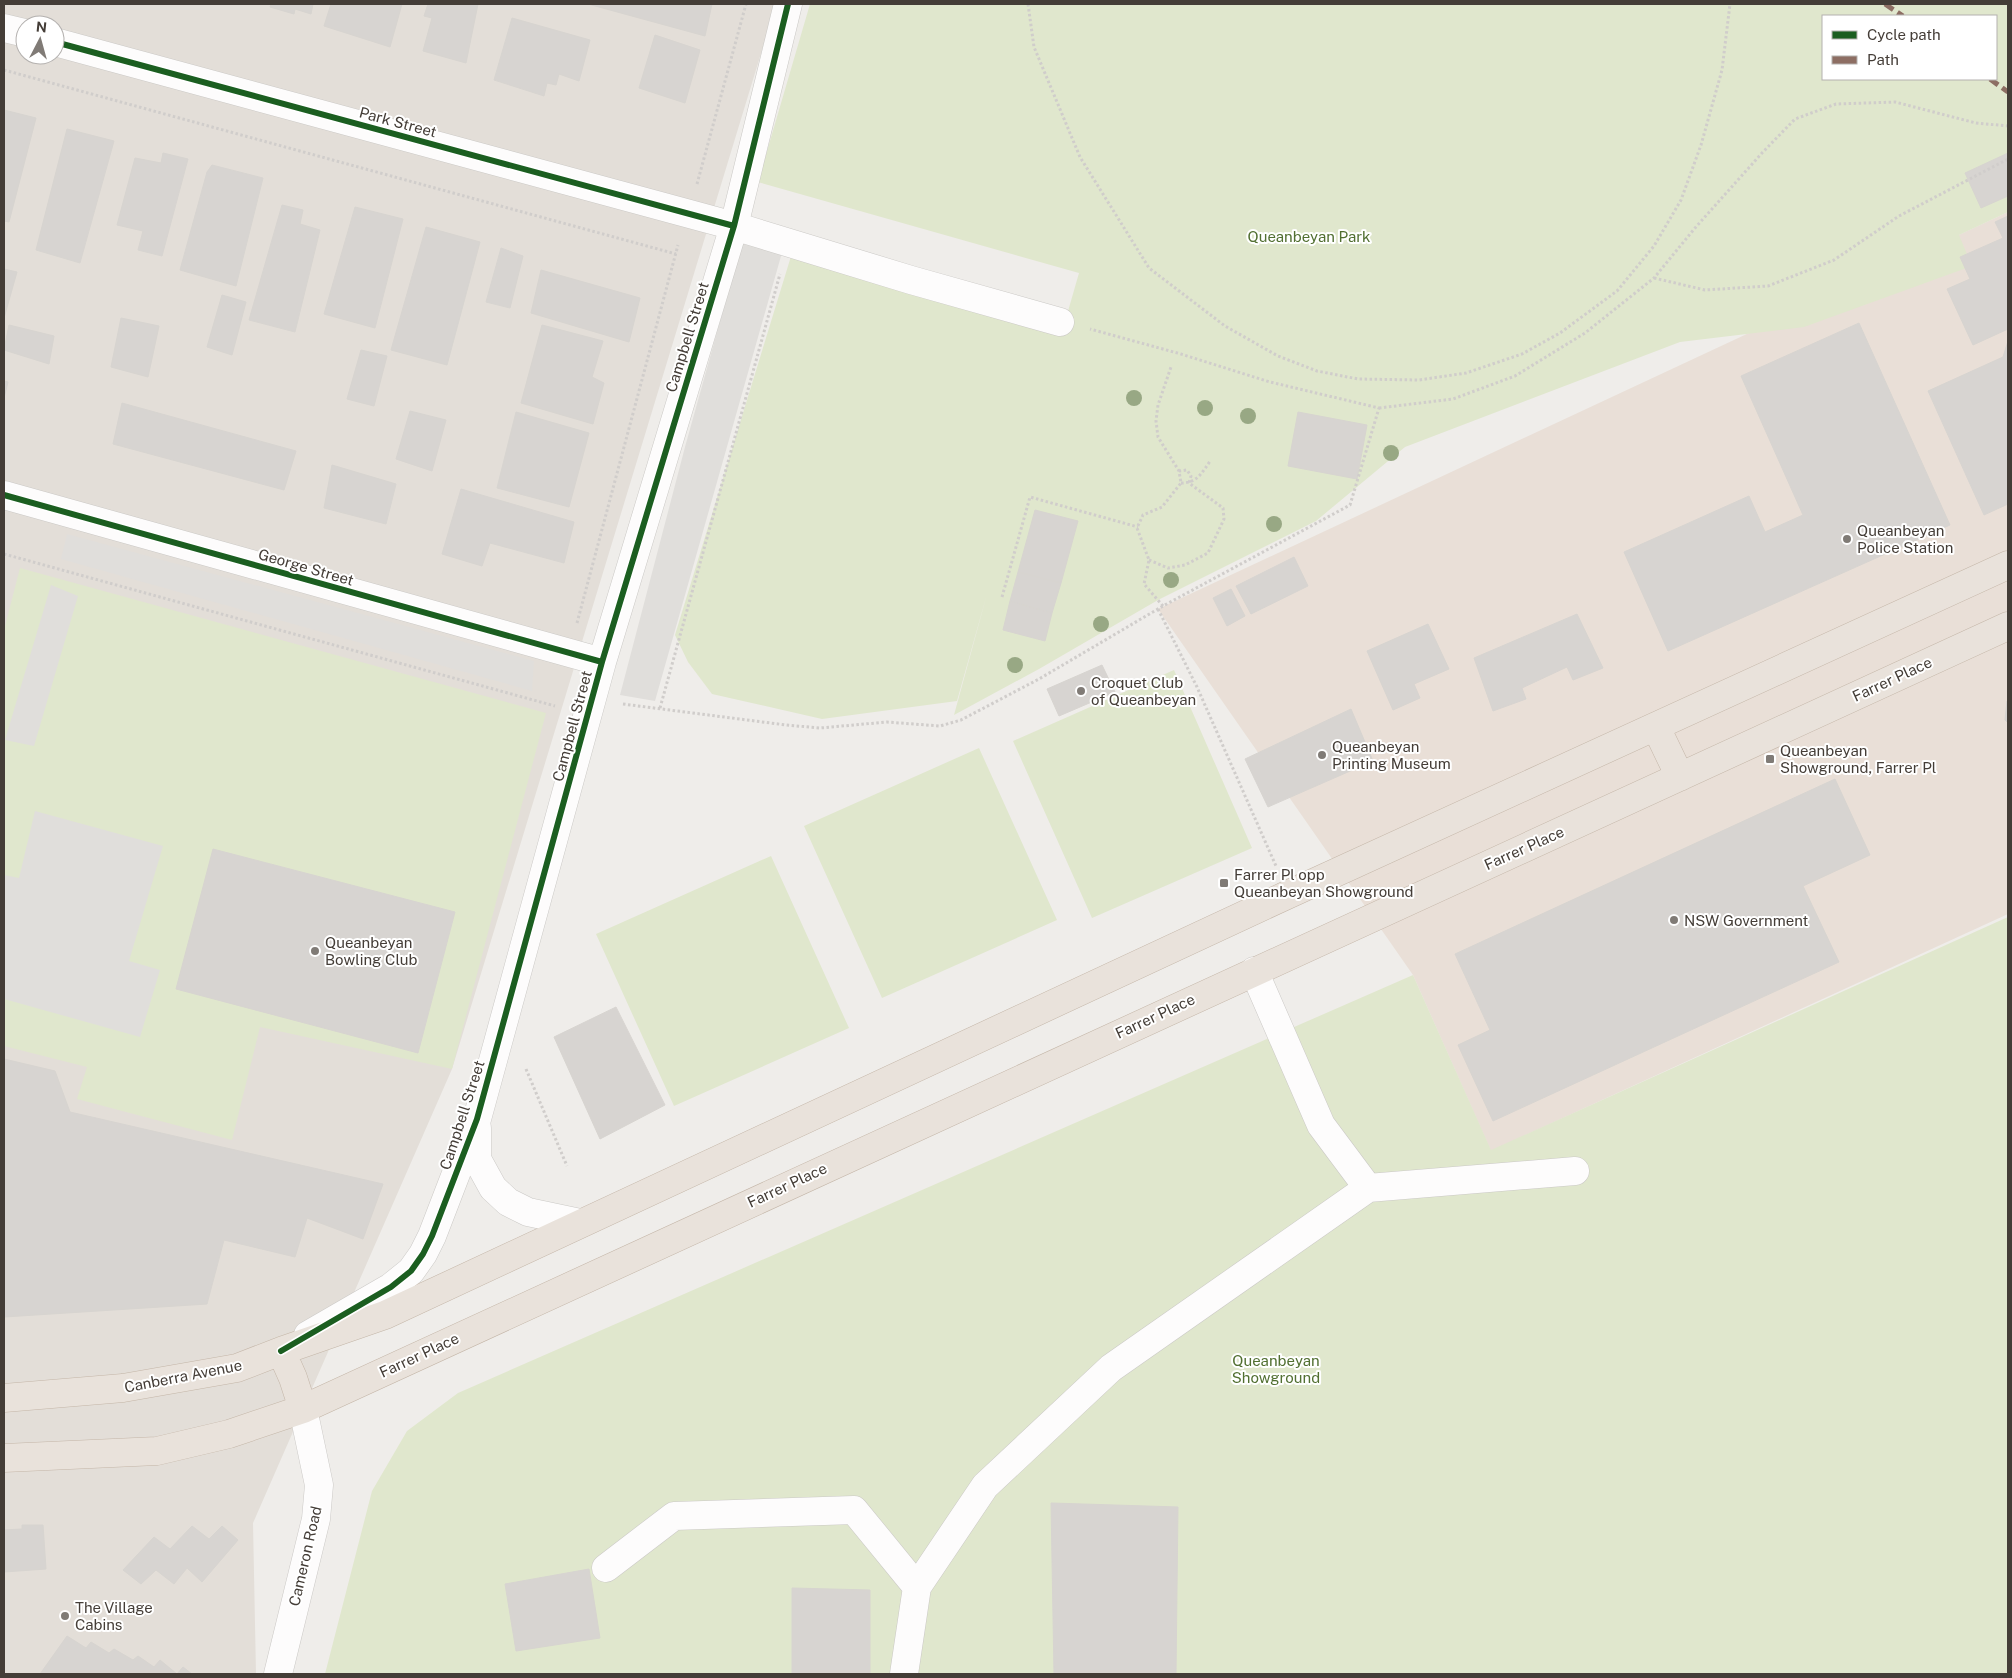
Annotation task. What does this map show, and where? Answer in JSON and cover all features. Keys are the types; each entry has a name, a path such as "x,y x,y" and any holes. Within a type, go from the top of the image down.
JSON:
{"highway":[{"path":"580,1223 1287,895 2008,565"},
{"name":"Farrer Place","path":"303,1409 2008,626"},
{"path":"1656,727 1680,777"},
{"name":"Canberra Avenue","path":"4,1398 122,1388 238,1368 385,1315 580,1223"},
{"path":"4,1458 158,1451 229,1434 303,1409 293,1378 281,1351"}],"street":[{"name":"Campbell Street","path":"281,1351 391,1287 411,1272 424,1254 432,1236 477,1119 602,662 734,226 788,4"},
{"name":"Park Street","path":"65,45 734,226 911,280 1060,322"},
{"name":"George Street","path":"4,495 602,662"},
{"path":"1254,971 1321,1125 1368,1188"},
{"name":"Campbell Street","path":"477,1119 477,1159 493,1188 508,1202 528,1212 580,1223"},
{"path":"904,1674 917,1586 985,1486 1111,1368 1368,1188 1575,1171"},
{"name":"Cameron Road","path":"278,1674 316,1519 319,1485 303,1409"},
{"path":"606,1568 674,1516 854,1510 917,1586"}],"path":[{"path":"1028,4 1034,47 1080,157 1149,268 1225,326 1278,356 1317,371 1358,378 1419,380 1466,373 1522,354 1560,334 1617,291 1654,246 1681,200 1701,145 1722,70 1730,4"},
{"path":"4,70 676,254"},
{"path":"1060,322 1181,354 1270,382 1379,408 1453,399 1515,376 1586,333 1654,278 1762,152 1795,119 1836,104 1895,102 1976,123 2008,126"},
{"path":"1654,278 1705,290 1768,286 1834,260 1899,216 2008,159"},
{"path":"660,708 789,243"},
{"path":"1163,606 1144,584 1149,560 1138,527 1143,515 1162,507 1181,483 1179,471 1158,437 1156,421 1158,405 1171,367"},
{"path":"594,694 610,702 820,728 887,722 940,726 961,720 1039,679 1163,606 1350,505 1379,408"},
{"path":"1181,483 1189,483 1197,479 1211,460"},
{"path":"1179,471 1187,470 1191,476 1189,483"},
{"path":"1149,560 1168,568 1185,565 1208,553 1224,519 1223,508 1189,483"},
{"path":"1002,597 1030,497 1138,527"},
{"path":"4,554 555,706"},
{"path":"1158,609 1201,696 1267,844 1287,895"}],"shaded area":[{"path":"4,4 776,4 452,1069 253,1523 256,1674 4,1674"},
{"path":"2008,212 2008,914 1491,1151 1413,975 1158,609"},
{"path":"743,239 783,249 655,701 620,695 685,447"},
{"path":"67,534 534,661 532,691 61,559"},
{"path":"51,585 78,596 34,746 5,740"},
{"path":"35,811 163,846 129,961 160,970 140,1037 4,999 4,875 19,878"}],"green space":[{"name":"Queanbeyan Park","path":"810,4 2008,4 2008,212 1959,235 1972,266 1804,327 1680,342 1405,447 1316,521 1158,600 1039,669 954,715 987,594 957,701 822,719 712,694 688,662 675,635 792,253 1062,332 1079,273 758,182"},
{"path":"20,568 546,713 452,1069 260,1027 232,1140 77,1099 87,1067 4,1046 4,630"},
{"path":"1174,670 1252,848 1092,918 1013,741"},
{"path":"979,748 1057,920 882,998 804,826"},
{"path":"771,856 849,1028 674,1106 596,934"},
{"name":"Queanbeyan Showground","path":"2008,917 2008,1674 325,1674 372,1491 407,1431 458,1393 1413,975 1491,1150"}],"building":[{"path":"271,4 313,4 311,14 295,9 294,14 270,7"},
{"path":"331,4 402,4 390,47 324,26"},
{"path":"428,4 478,4 466,63 423,51 432,18 424,16"},
{"path":"588,4 712,4 705,36"},
{"path":"512,18 590,40 579,81 559,74 556,85 547,83 544,96 494,80"},
{"path":"655,35 700,50 685,103 639,88"},
{"path":"4,110 36,118 9,222 4,221"},
{"path":"67,129 114,141 80,263 36,250"},
{"path":"163,153 188,159 162,256 138,250 143,231 117,225 135,158 161,163"},
{"path":"2008,153 2008,196 1981,208 1965,173"},
{"path":"212,165 263,178 236,286 180,270 207,172"},
{"path":"282,205 303,210 300,224 320,230 295,332 249,320"},
{"path":"355,207 403,219 375,328 324,314"},
{"path":"2008,216 2008,329 1973,345 1947,289 1970,279 1960,257 2003,238 1995,222"},
{"path":"426,227 480,242 447,365 391,350"},
{"path":"501,248 523,256 510,308 486,302"},
{"path":"4,269 17,272 4,318"},
{"path":"541,270 640,298 629,342 531,313"},
{"path":"222,295 246,302 232,355 207,347"},
{"path":"121,318 159,326 148,377 111,367"},
{"path":"1859,323 1950,525 1668,651 1624,552 1749,496 1765,532 1803,515 1741,376"},
{"path":"9,325 54,336 49,364 4,350"},
{"path":"542,325 603,341 592,377 604,383 593,424 521,403"},
{"path":"2008,341 2008,504 1984,515 1928,391 2003,357"},
{"path":"361,350 387,356 374,406 347,399"},
{"path":"4,381 8,382 4,398"},
{"path":"122,403 296,451 284,490 113,444"},
{"path":"410,411 446,420 432,471 396,459"},
{"path":"516,412 589,433 569,507 497,488"},
{"path":"1298,412 1367,425 1357,479 1288,466"},
{"path":"332,465 396,484 386,524 324,508"},
{"path":"461,489 574,522 564,563 490,543 482,566 442,554"},
{"path":"1035,510 1078,521 1061,583 1018,572"},
{"path":"1294,557 1308,586 1251,614 1236,586"},
{"path":"1018,572 1061,583 1052,613 1010,601"},
{"path":"1231,589 1245,616 1227,626 1213,598"},
{"path":"1010,601 1052,613 1045,641 1003,630"},
{"path":"1577,614 1603,668 1573,680 1567,667 1522,688 1526,699 1493,711 1474,658"},
{"path":"1428,624 1449,669 1414,684 1420,698 1393,710 1367,651"},
{"name":"Croquet Club of Queanbeyan","path":"1102,665 1115,692 1059,716 1047,689"},
{"path":"2008,700 2008,723 2005,720"},
{"path":"1351,709 1373,761 1268,807 1245,759"},
{"name":"NSW Government","path":"1835,779 1870,855 1803,886 1839,962 1493,1121 1458,1045 1490,1030 1455,954"},
{"name":"Queanbeyan Bowling Club","path":"213,849 455,912 418,1053 176,989"},
{"path":"616,1007 665,1105 600,1139 554,1037"},
{"path":"4,1059 55,1071 70,1112 383,1184 363,1239 307,1218 295,1257 224,1240 207,1304 4,1317"},
{"path":"1051,1503 1178,1507 1176,1674 1054,1674"},
{"path":"22,1525 43,1525 46,1569 4,1572 4,1530 22,1529"},
{"path":"192,1526 209,1539 222,1526 238,1540 202,1582 187,1568 174,1584 156,1570 141,1584 123,1570 154,1537 170,1549"},
{"path":"589,1569 600,1638 516,1651 505,1584"},
{"path":"792,1588 870,1590 870,1674 792,1674"},
{"path":"67,1636 86,1648 91,1642 109,1653 114,1649 133,1660 138,1656 154,1667 160,1660 177,1674 40,1674"},
{"path":"183,1667 192,1674 177,1674"}],"marked path":[{"path":"1885,4 1902,15"},
{"path":"1991,80 2008,92"}],"cycle path":[{"path":"281,1351 391,1287 411,1271 423,1254 432,1236 477,1119 602,662 734,226 788,4"},
{"path":"65,45 734,226"},
{"path":"4,495 602,662"}],"place":[{"name":"Queanbeyan Police Station","path":"1847,539"},
{"name":"Croquet Club of Queanbeyan","path":"1081,691"},
{"name":"Queanbeyan Printing Museum","path":"1322,755"},
{"name":"Queanbeyan Showground, Farrer Pl","path":"1770,759"},
{"name":"Farrer Pl opp Queanbeyan Showground","path":"1224,883"},
{"name":"NSW Government","path":"1674,920"},
{"name":"Queanbeyan Bowling Club","path":"315,951"},
{"name":"The Village Cabins","path":"65,1616"}]}
